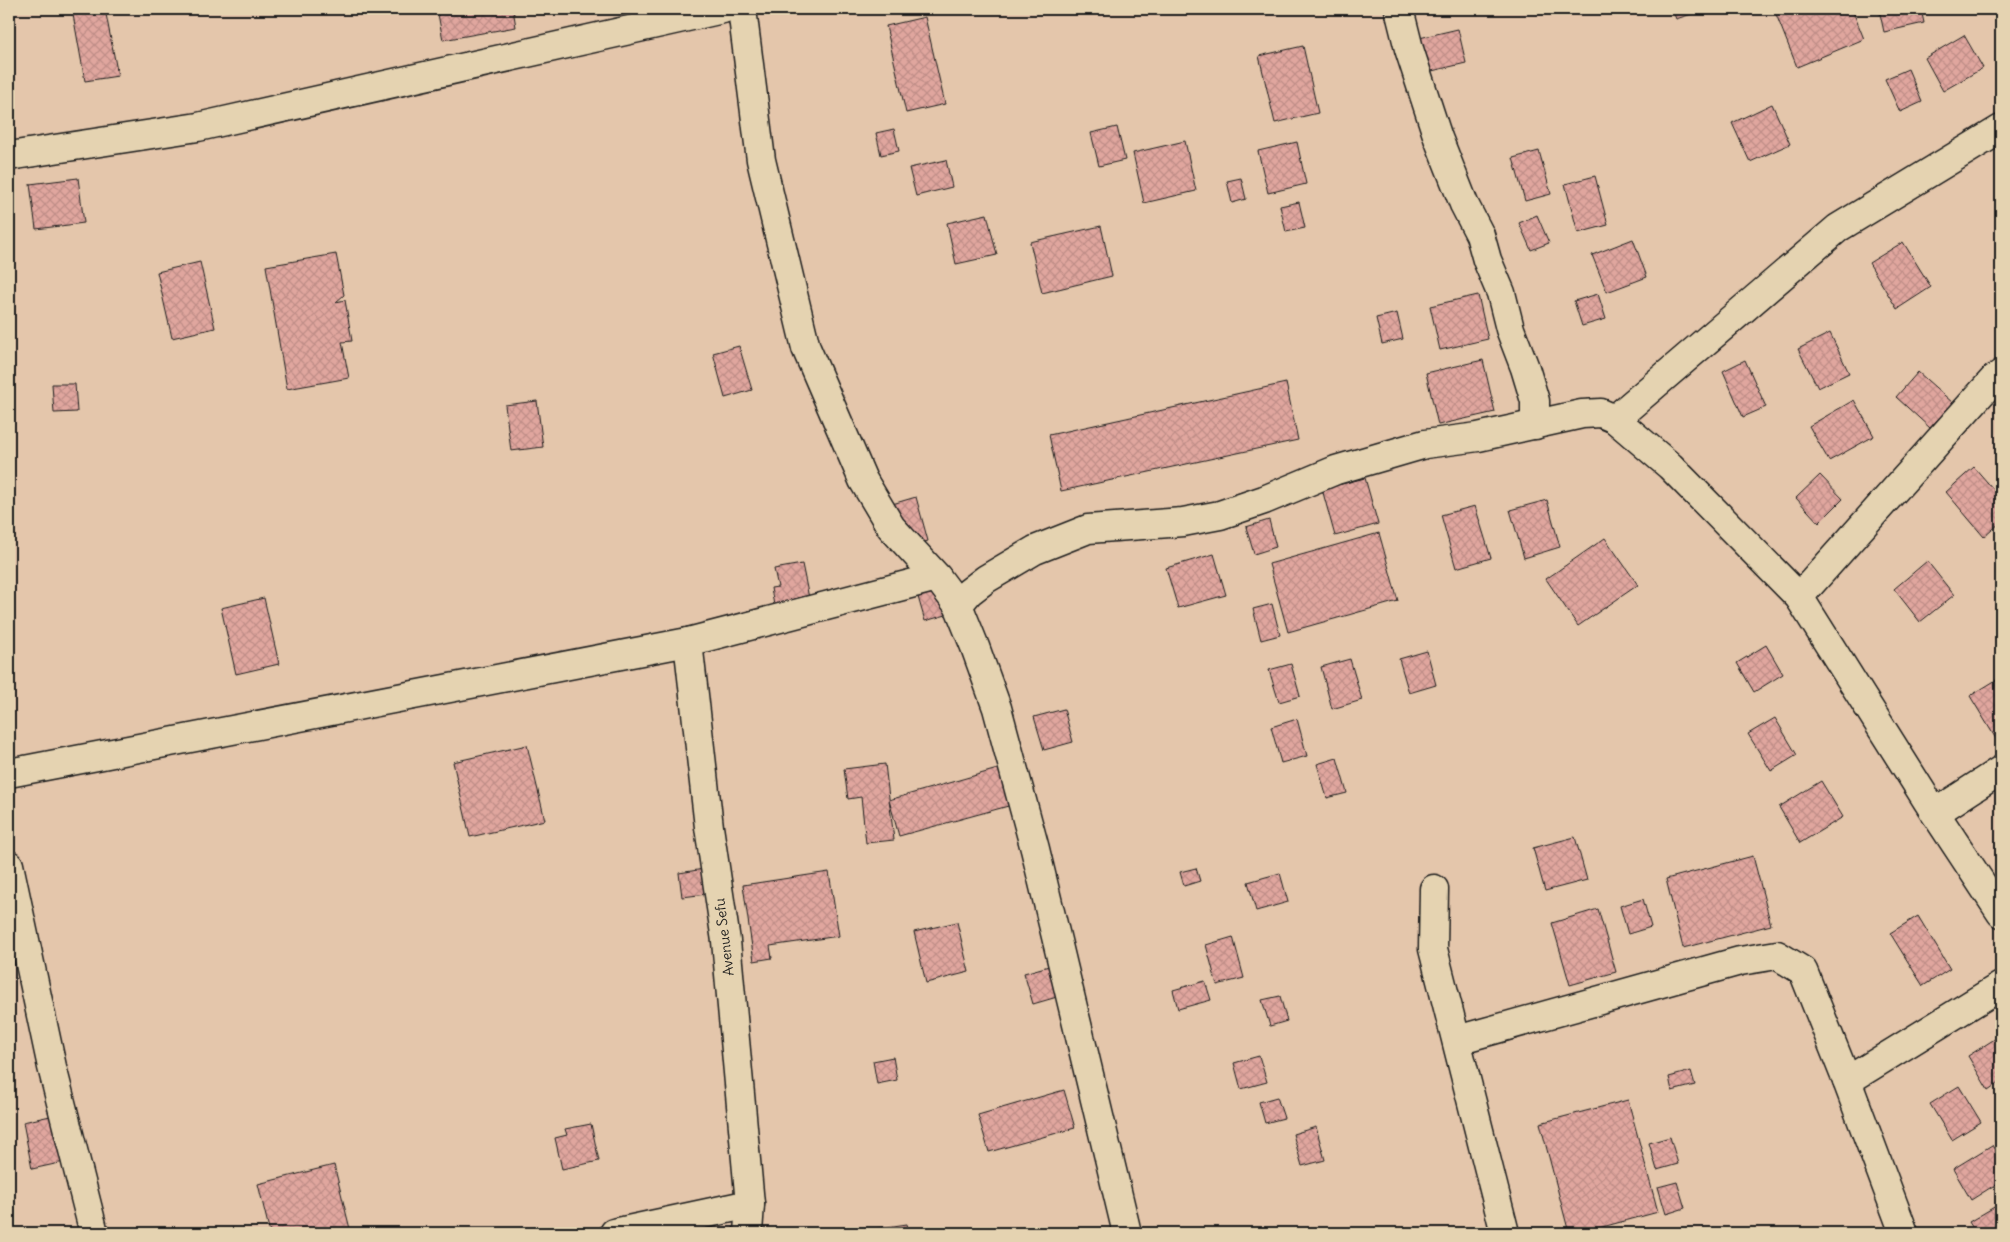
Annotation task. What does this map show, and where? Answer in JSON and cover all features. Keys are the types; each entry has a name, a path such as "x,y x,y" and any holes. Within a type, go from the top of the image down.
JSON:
{"street":[{"path":"9,156 198,126 723,9"},
{"path":"742,9 761,160 806,348 863,480 891,527 936,577 958,606 975,647 997,708 1025,811 1127,1233"},
{"path":"1399,9 1409,49 1438,138 1464,204 1480,235 1487,260 1501,293 1510,329 1535,401 1534,425"},
{"path":"1615,420 1838,228 2001,129"},
{"path":"1799,597 1994,379 2001,374"},
{"path":"958,606 969,592 986,579 1035,550 1088,530 1183,522 1220,515 1264,500 1336,470 1380,456 1425,444 1478,437 1582,414 1601,413 1615,420 1670,466 1799,597 1935,813 2001,913"},
{"path":"9,772 688,642 936,577"},
{"name":"Avenue Sefu","path":"688,642 708,818 726,941 750,1204 748,1233"},
{"path":"1935,813 2001,770"},
{"path":"9,864 52,1067 94,1233"},
{"path":"1434,889 1433,950 1505,1233"},
{"path":"1457,1040 1740,961 1778,955 1802,971 1848,1081 1904,1233"},
{"path":"1848,1081 2001,986"},
{"path":"614,1233 750,1204"}],"building":[{"path":"72,9 105,9 118,76 85,81"},
{"path":"437,9 513,9 516,27 443,40"},
{"path":"1672,9 1707,9 1676,19"},
{"path":"1774,9 1852,9 1864,39 1797,67"},
{"path":"1879,9 1921,9 1924,23 1884,32"},
{"path":"925,17 945,104 906,113 886,26"},
{"path":"1458,29 1466,63 1423,73 1415,39"},
{"path":"1964,35 1983,68 1943,91 1925,58"},
{"path":"1303,46 1318,113 1275,123 1259,56"},
{"path":"1908,69 1922,102 1900,112 1885,79"},
{"path":"1772,104 1790,144 1750,162 1732,123"},
{"path":"1117,127 1125,160 1099,166 1091,133"},
{"path":"894,129 899,151 881,155 876,133"},
{"path":"1185,141 1196,191 1144,203 1133,153"},
{"path":"1297,142 1306,184 1268,193 1258,151"},
{"path":"1539,151 1551,194 1525,201 1513,158"},
{"path":"946,160 952,187 916,196 909,168"},
{"path":"1595,176 1608,225 1578,233 1565,184"},
{"path":"78,178 84,223 36,229 30,184"},
{"path":"1241,178 1246,199 1232,203 1227,181"},
{"path":"1299,202 1305,228 1286,232 1280,206"},
{"path":"987,214 997,255 956,264 947,223"},
{"path":"1537,215 1549,243 1531,250 1519,223"},
{"path":"1101,226 1112,276 1042,293 1030,242"},
{"path":"1633,239 1647,277 1607,292 1592,255"},
{"path":"1903,242 1931,287 1897,309 1869,263"},
{"path":"336,254 344,295 336,302 345,300 352,341 342,342 349,378 287,389 266,266"},
{"path":"200,262 215,328 172,338 157,272"},
{"path":"1598,294 1606,319 1582,326 1574,301"},
{"path":"1478,295 1488,339 1440,350 1430,306"},
{"path":"1397,313 1403,339 1382,344 1376,318"},
{"path":"1830,333 1849,373 1818,388 1798,349"},
{"path":"739,346 752,390 725,398 713,353"},
{"path":"1483,360 1495,412 1438,425 1426,373"},
{"path":"1745,360 1766,407 1743,417 1723,371"},
{"path":"1918,372 1953,403 1930,428 1896,397"},
{"path":"1286,383 1298,440 1061,491 1049,435"},
{"path":"52,384 75,384 77,412 54,413"},
{"path":"1854,400 1874,436 1829,461 1809,426"},
{"path":"537,401 543,447 511,451 505,405"},
{"path":"1974,467 2001,498 2001,522 1984,537 1946,492"},
{"path":"1820,475 1843,499 1819,523 1796,498"},
{"path":"1365,478 1378,524 1335,536 1322,489"},
{"path":"916,497 928,541 894,550 882,507"},
{"path":"1547,500 1560,547 1524,558 1510,510"},
{"path":"1475,506 1491,558 1456,568 1441,515"},
{"path":"1269,520 1276,547 1254,554 1246,527"},
{"path":"1379,533 1398,601 1288,632 1269,564"},
{"path":"1605,538 1638,585 1578,626 1546,579"},
{"path":"1214,554 1226,595 1178,608 1166,568"},
{"path":"1927,561 1954,595 1920,622 1894,589"},
{"path":"802,564 810,603 775,611 771,588 778,587 774,569"},
{"path":"940,591 946,615 925,621 918,597"},
{"path":"264,598 279,664 236,674 221,608"},
{"path":"1272,604 1280,635 1261,640 1253,609"},
{"path":"1766,645 1783,674 1754,692 1737,663"},
{"path":"1427,651 1436,685 1409,693 1399,659"},
{"path":"1350,659 1362,700 1332,709 1321,667"},
{"path":"1291,664 1300,696 1279,702 1269,670"},
{"path":"2001,677 2001,747 1970,696"},
{"path":"1064,709 1073,742 1044,750 1034,717"},
{"path":"1775,718 1797,755 1771,771 1748,734"},
{"path":"1297,719 1307,756 1281,763 1271,727"},
{"path":"527,745 545,820 470,837 453,762"},
{"path":"1337,758 1347,793 1327,798 1317,764"},
{"path":"885,764 894,840 866,843 861,797 848,799 844,769"},
{"path":"1001,768 1012,805 899,836 889,800"},
{"path":"1821,781 1843,817 1800,843 1779,807"},
{"path":"1575,837 1587,880 1545,891 1533,848"},
{"path":"1753,856 1771,925 1683,948 1666,879"},
{"path":"1196,868 1200,881 1184,886 1180,872"},
{"path":"704,869 707,894 682,897 679,873"},
{"path":"829,872 839,936 770,946 772,958 754,961 743,885"},
{"path":"1280,873 1288,902 1256,911 1248,882"},
{"path":"1643,899 1651,927 1628,934 1620,906"},
{"path":"1598,909 1616,972 1570,985 1552,923"},
{"path":"1918,916 1950,969 1923,986 1890,933"},
{"path":"957,922 969,972 926,983 914,932"},
{"path":"1233,937 1244,978 1217,985 1206,945"},
{"path":"1049,966 1057,997 1033,1004 1024,973"},
{"path":"1205,981 1211,1000 1178,1009 1173,990"},
{"path":"1280,996 1287,1021 1270,1026 1262,1000"},
{"path":"2001,1035 2001,1081 1988,1090 1968,1056"},
{"path":"1259,1056 1267,1082 1241,1089 1234,1063"},
{"path":"893,1057 897,1080 877,1084 873,1061"},
{"path":"1691,1071 1695,1085 1672,1091 1669,1077"},
{"path":"1959,1086 1981,1122 1952,1140 1930,1104"},
{"path":"1064,1090 1075,1128 989,1152 978,1115"},
{"path":"1277,1097 1284,1118 1265,1123 1259,1102"},
{"path":"1628,1100 1658,1212 1580,1233 1569,1233 1540,1123"},
{"path":"55,1115 64,1162 32,1169 23,1122"},
{"path":"591,1124 599,1161 562,1169 555,1138 567,1135 565,1129"},
{"path":"1316,1127 1325,1160 1302,1166 1293,1134"},
{"path":"1670,1137 1678,1164 1657,1170 1649,1143"},
{"path":"9,1138 14,1161 9,1162"},
{"path":"1992,1145 2001,1161 2001,1181 1971,1200 1953,1169"},
{"path":"334,1165 351,1233 270,1233 258,1184"},
{"path":"1677,1182 1685,1208 1666,1214 1658,1187"},
{"path":"2001,1203 2001,1233 1976,1233 1969,1222"},
{"path":"907,1224 909,1233 852,1233 852,1232"}]}
